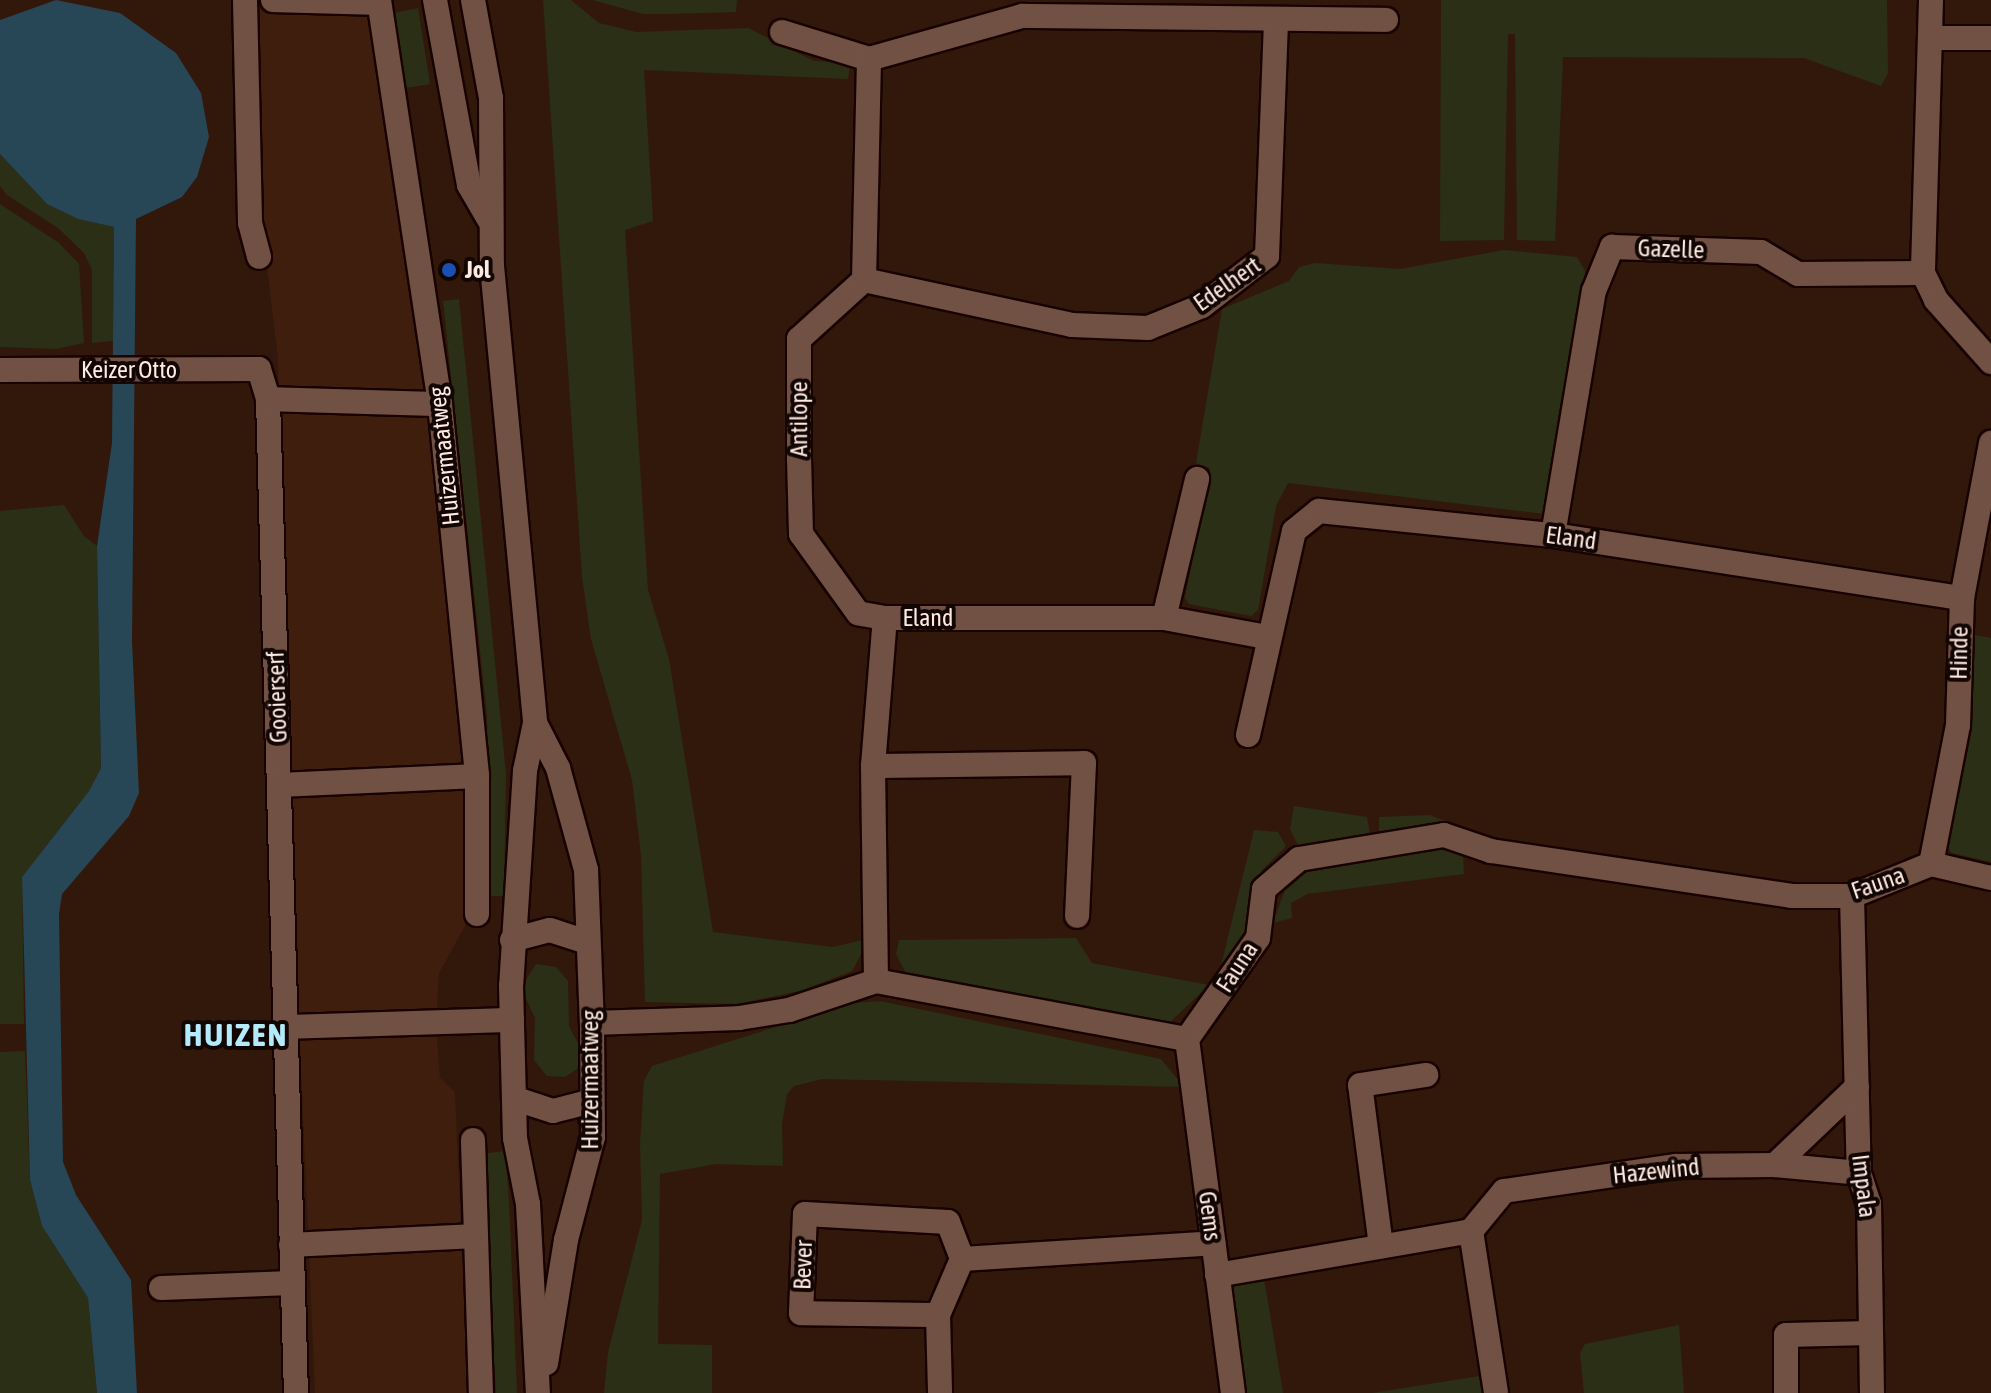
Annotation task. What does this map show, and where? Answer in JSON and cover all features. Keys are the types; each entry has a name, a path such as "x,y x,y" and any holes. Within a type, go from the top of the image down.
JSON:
{"street":[{"path":"245,0 250,223 259,257"},
{"path":"273,0 379,1"},
{"name":"Huizermaatweg","path":"435,0 469,185 489,219"},
{"name":"Huizermaatweg","path":"473,0 491,98 495,179 489,219 535,723 525,771 512,940 512,1020 515,1138 528,1204 539,1393"},
{"path":"1931,0 1923,273 1936,300 1991,362"},
{"name":"Huizermaatweg","path":"379,1 440,404 477,776 477,914"},
{"path":"782,32 869,59 1022,16 1276,22 1386,20"},
{"name":"Edelhert","path":"864,280 1072,325 1148,328 1202,306 1267,256 1276,22"},
{"path":"1930,38 1991,38"},
{"path":"864,280 869,59"},
{"name":"Gazelle","path":"1553,535 1594,291 1612,247 1761,252 1798,274 1923,273"},
{"name":"Antilope","path":"864,280 799,339 801,534 858,613 885,618"},
{"name":"Keizer Otto","path":"0,370 259,369"},
{"name":"Gooierserf","path":"259,369 268,399 296,1393"},
{"path":"268,399 440,404"},
{"name":"Hinde","path":"1931,864 1958,725 1962,598 1991,443"},
{"path":"1164,618 1197,479"},
{"name":"Eland","path":"1248,735 1267,637 1294,531 1319,511 1553,535 1962,598"},
{"path":"876,981 873,766 885,618"},
{"name":"Eland","path":"885,618 1164,618 1267,637"},
{"name":"Huizermaatweg","path":"535,723 558,768 586,870 592,1023 588,1170 566,1240 539,1393"},
{"path":"873,766 1084,763 1077,916"},
{"path":"280,785 477,776"},
{"name":"Fauna","path":"1187,1039 1258,938 1264,889 1299,859 1444,835 1491,851 1792,896 1852,896 1931,864 1991,878"},
{"name":"Impala","path":"1852,896 1859,1173 1869,1203 1872,1393"},
{"path":"512,940 550,930 588,942"},
{"path":"592,1023 739,1018 789,1010 876,981 1187,1039"},
{"path":"286,1027 512,1020"},
{"name":"Gems","path":"1187,1039 1233,1393"},
{"path":"1381,1246 1360,1085 1426,1075"},
{"path":"1775,1165 1857,1087"},
{"path":"516,1099 553,1111 592,1101"},
{"path":"473,1140 481,1393"},
{"name":"Hazewind","path":"1471,1231 1504,1191 1676,1166 1775,1165 1859,1173"},
{"name":"Bever","path":"938,1315 801,1313 805,1214 948,1222 962,1259"},
{"path":"1217,1275 1471,1231 1496,1392"},
{"path":"291,1245 475,1236"},
{"path":"940,1393 938,1315 962,1259 1213,1243"},
{"path":"161,1288 292,1283"},
{"path":"1786,1393 1786,1335 1870,1333"}],"shaded area":[{"path":"257,0 374,0 422,318 469,739 465,926 439,973 436,1028 440,1078 455,1092 468,1393 315,1393 281,605 278,358 256,176"}],"green space":[{"path":"543,0 571,0 599,23 636,32 748,28 814,61 850,63 848,79 644,70 653,221 625,230 648,590 669,659 713,932 833,947 870,938 852,971 800,991 736,1004 645,1002 641,855 632,780 591,639 582,577"},
{"path":"593,0 737,0 736,12 643,14"},
{"path":"1441,0 1887,0 1888,73 1881,86 1804,58 1563,57 1555,241 1517,240 1515,34 1508,34 1504,240 1440,241"},
{"path":"418,8 430,84 406,88 394,13"},
{"path":"0,154 47,204 78,219 114,227 113,341 92,343 92,270 84,253 58,228 7,195 0,186"},
{"path":"0,204 59,243 79,264 84,343 56,349 0,347"},
{"path":"1504,250 1577,257 1585,271 1581,320 1545,514 1288,483 1276,506 1258,610 1251,616 1189,604 1185,598 1210,468 1196,463 1222,309 1289,281 1299,267 1315,263 1400,269"},
{"path":"459,299 506,774 504,896 488,896 487,716 443,301"},
{"path":"64,505 84,536 97,546 101,768 89,791 22,877 24,1024 0,1024 0,511"},
{"path":"1975,635 1991,638 1991,862 1952,853 1946,845 1971,708"},
{"path":"1294,806 1367,817 1370,834 1298,845 1290,829"},
{"path":"1430,815 1445,821 1379,833 1379,817"},
{"path":"1254,830 1278,832 1286,846 1263,869 1245,938 1219,974"},
{"path":"1442,845 1463,854 1464,874 1307,894 1291,903 1292,918 1273,923 1286,887 1311,869"},
{"path":"1076,938 1092,963 1209,985 1165,1027 909,979 896,954 899,940"},
{"path":"536,964 556,967 568,981 569,1026 581,1049 577,1069 565,1077 547,1076 534,1060 535,1018 521,988"},
{"path":"880,1001 1161,1059 1184,1087 822,1079 794,1086 787,1094 782,1124 783,1166 716,1164 660,1174 658,1344 712,1345 712,1393 604,1393 608,1352 642,1220 640,1144 644,1081 652,1066 852,1003"},
{"path":"25,1051 30,1180 42,1226 88,1298 97,1393 0,1393 0,1052"},
{"path":"505,1151 517,1393 496,1393 481,1154"},
{"path":"1263,1275 1283,1393 1247,1393 1232,1298 1235,1285"},
{"path":"1679,1325 1684,1393 1584,1393 1580,1353 1585,1344"},
{"path":"1486,1375 1489,1393 1372,1393"}],"water":[{"path":"56,0 120,13 176,53 201,93 209,137 197,177 182,197 136,219 132,641 139,793 129,816 62,894 59,914 63,1162 76,1195 131,1280 137,1393 97,1393 88,1298 42,1226 30,1180 22,877 89,791 101,768 97,546 112,443 114,227 78,219 47,204 0,154 0,20"}],"place":[{"name":"Jol","path":"449,270"}],"district":[{"name":"HUIZEN","path":"236,1035"}]}
